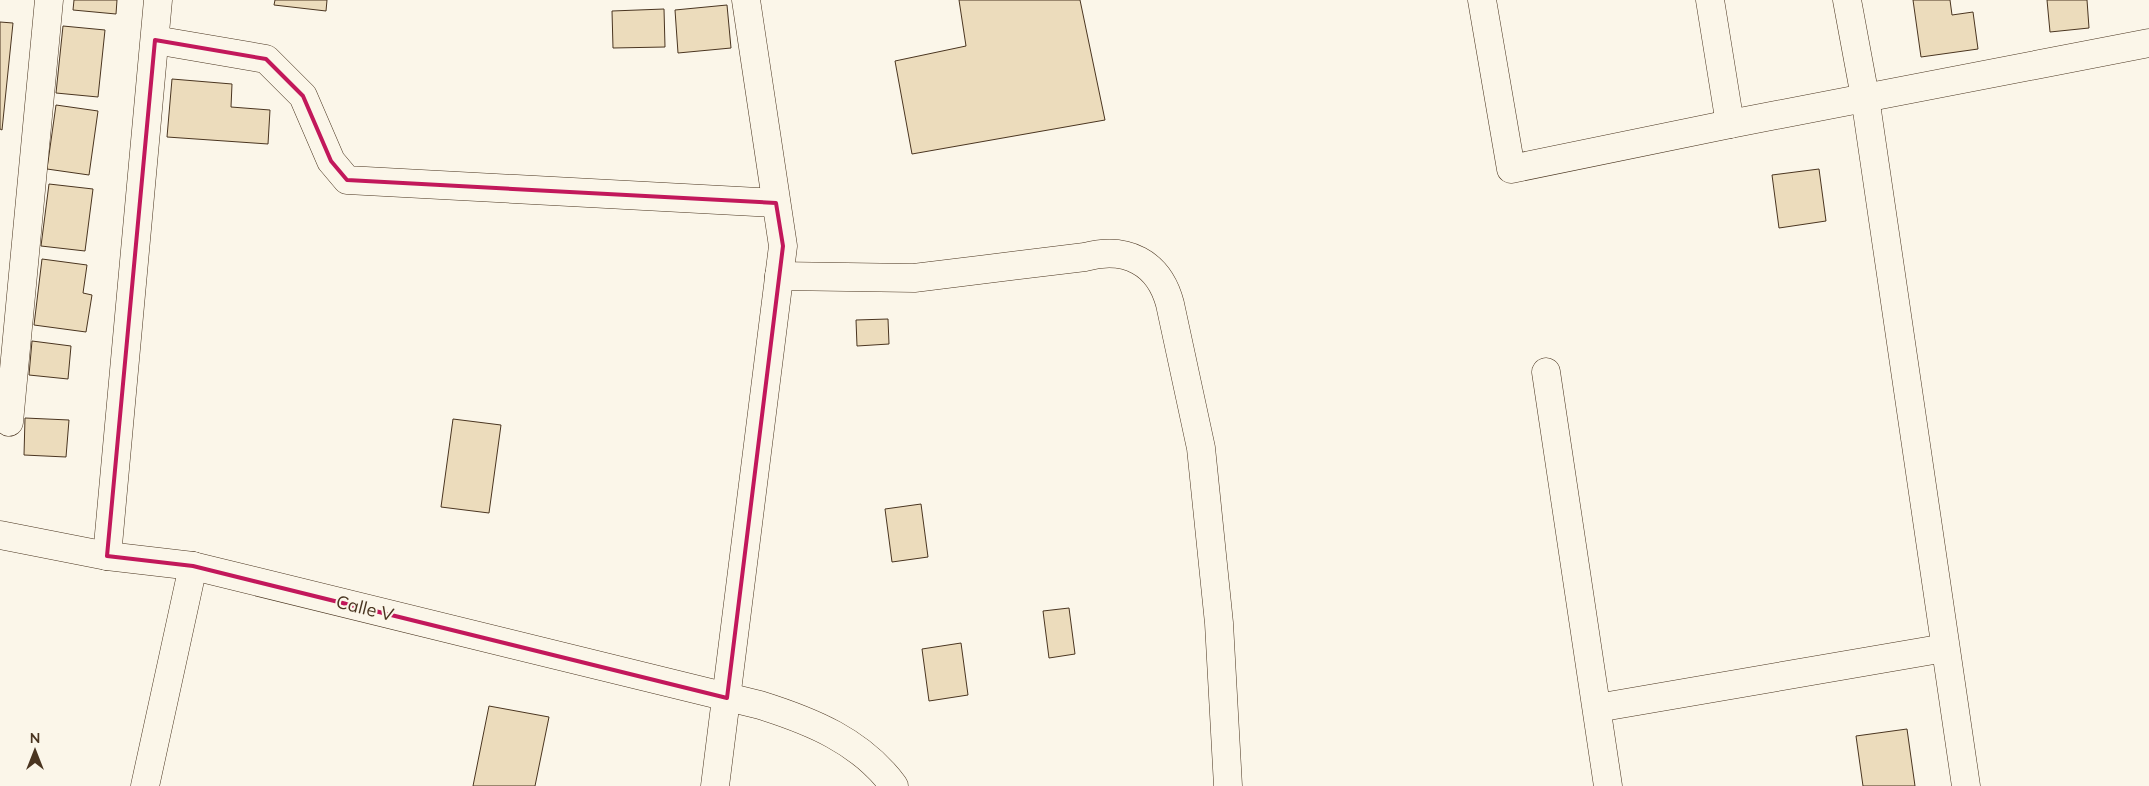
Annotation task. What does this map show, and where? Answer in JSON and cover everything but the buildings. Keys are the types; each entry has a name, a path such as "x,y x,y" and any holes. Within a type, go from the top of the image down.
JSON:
{"street":[{"path":"10,422 49,0"},
{"path":"107,556 158,0"},
{"path":"715,786 783,246 746,0"},
{"path":"1482,0 1511,169 1730,124 2149,43"},
{"path":"1710,0 1730,124"},
{"path":"1847,0 1865,98 1966,786"},
{"path":"155,40 266,59 303,96 330,161 347,180 776,203"},
{"path":"779,276 914,278 1085,257 1099,253 1128,256 1142,262 1154,272 1161,281 1170,304 1201,448 1219,623 1228,786"},
{"path":"1546,372 1608,786"},
{"name":"Calle V","path":"0,535 107,556 193,566 790,715 823,728 856,747 894,786"},
{"path":"144,786 193,566"},
{"path":"1597,708 1945,648"}],"highlighted area":[{"path":"155,40 266,59 303,96 331,161 347,180 776,203 783,246 727,698 193,566 107,556"}]}
